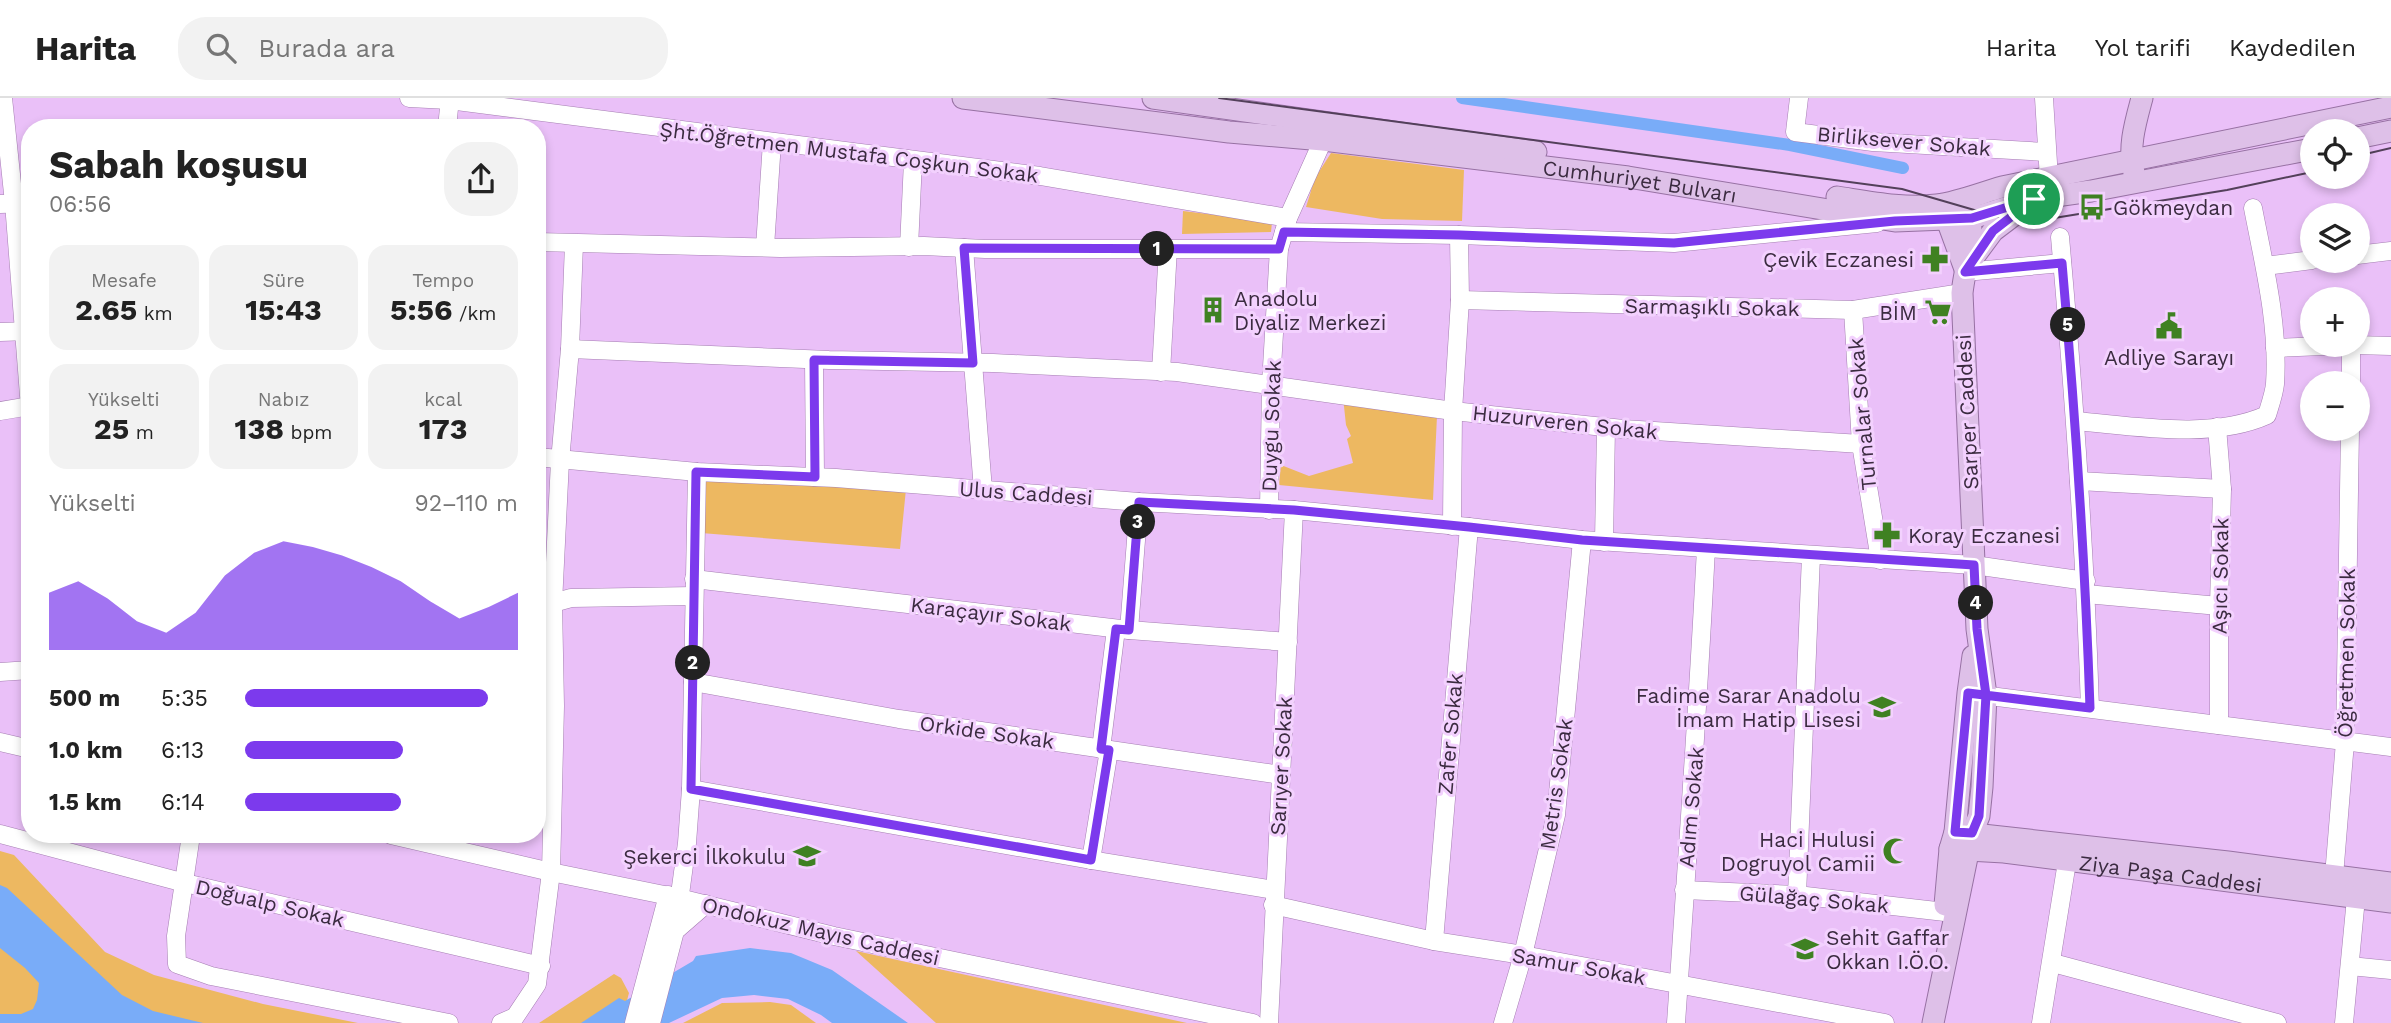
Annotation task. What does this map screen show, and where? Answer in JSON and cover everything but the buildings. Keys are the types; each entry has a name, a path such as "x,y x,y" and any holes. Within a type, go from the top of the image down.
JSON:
{"main road":[{"name":"Cumhuriyet Bulvarı","path":"963,98 1229,132 1323,140 1628,177 1895,221 2049,179 2131,160 2391,107"},
{"name":"Cumhuriyet Bulvarı","path":"1153,98 1887,205 1955,206"},
{"path":"2136,182 2131,160 2132,134 2142,98"},
{"path":"2370,135 2391,131"},
{"path":"1972,218 2034,199 2300,151"},
{"path":"1964,278 1993,231 2034,199"},
{"name":"Sarper Caddesi","path":"1923,1023 1962,841 1979,816 1977,629 1964,278 1972,244 1972,218 1968,208 1955,206"},
{"path":"1955,206 1964,278"},
{"name":"Sarper Caddesi","path":"1933,1023 1962,841"},
{"name":"Ziya Paşa Caddesi","path":"1962,841 2004,852 2067,862 2391,902"},
{"name":"Ziya Paşa Caddesi","path":"1962,841 2391,883"}],"street":[{"path":"3,98 21,273"},
{"name":"Şht.Öğretmen Mustafa Coşkun Sokak","path":"409,98 449,99 1040,176 1284,233"},
{"name":"Birliksever Sokak","path":"1799,98 1795,132 1873,142 2046,152"},
{"path":"2044,98 2049,179"},
{"path":"448,119 449,99"},
{"name":"Duygu Sokak","path":"1269,510 1272,384 1284,233 1323,140"},
{"path":"765,247 772,142"},
{"path":"909,247 913,161"},
{"path":"2076,421 2179,429 2248,424 2267,415 2275,387 2275,348 2265,266 2253,208"},
{"path":"546,243 1167,248 1284,233 1459,235 1674,243 1895,221"},
{"name":"Zafer Sokak","path":"1434,941 1461,526 1453,411 1460,300 1459,235"},
{"path":"2060,237 2076,421 2090,708"},
{"path":"546,593 570,349 573,244"},
{"path":"964,248 983,490"},
{"path":"1161,372 1167,248"},
{"path":"2370,253 2391,251"},
{"path":"2265,266 2300,262"},
{"name":"Sarmaşıklı Sokak","path":"1460,300 1853,310 1964,278 2062,263"},
{"name":"Turnalar Sokak","path":"1853,310 1861,444 1880,560"},
{"path":"0,332 21,331"},
{"path":"2370,345 2391,346"},
{"path":"2275,348 2300,347"},
{"name":"Huzurveren Sokak","path":"570,349 1161,372 1272,384 1453,411 1606,427 1861,444"},
{"path":"814,360 815,477"},
{"path":"0,411 21,408"},
{"path":"1604,542 1606,427"},
{"name":"Aşıcı Sokak","path":"2217,427 2222,489 2219,725"},
{"name":"Öğretmen Sokak","path":"2334,876 2345,742 2350,441"},
{"name":"Ulus Caddesi","path":"546,459 696,472 815,477 1139,502 1294,510 1604,542 1974,565 2086,588 2219,606"},
{"path":"634,1023 687,843 691,789 696,472"},
{"path":"2079,481 2222,489"},
{"path":"1091,860 1139,502"},
{"name":"Sarıyer Sokak","path":"1269,1023 1273,897 1282,775 1294,510"},
{"name":"Metris Sokak","path":"1503,1023 1523,955 1556,815 1582,540"},
{"name":"Adım Sokak","path":"1676,1023 1697,742 1706,548"},
{"path":"1797,895 1811,556"},
{"name":"Karaçayır Sokak","path":"546,602 694,587 1122,629 1288,642"},
{"path":"501,1023 515,1017 537,984 541,966 551,872 555,706 546,612"},
{"path":"0,672 21,671"},
{"name":"Orkide Sokak","path":"693,682 899,719 1282,775"},
{"path":"1977,694 2391,747"},
{"path":"0,742 21,747"},
{"name":"Samur Sokak","path":"691,789 1091,860 1273,897 1434,941 1523,955 1885,1023"},
{"name":"Doğualp Sokak","path":"0,834 21,840"},
{"name":"Doğualp Sokak","path":"34,843 185,883 541,966"},
{"path":"190,843 176,936 177,964 211,976 449,1023"},
{"name":"Ondokuz Mayıs Caddesi","path":"449,843 551,872 706,904 834,936 1253,1023"},
{"path":"2041,1023 2053,963 2067,862"},
{"name":"Gülağaç Sokak","path":"1684,890 1797,895 1945,912"},
{"path":"651,1023 675,931 673,897"},
{"path":"2344,1023 2356,898"},
{"path":"675,931 706,904"},
{"path":"2053,963 2277,1023"},
{"path":"2350,966 2391,970"}],"shaded area":[{"path":"1331,153 1464,170 1462,221 1382,219 1306,207 1315,178"},
{"path":"1183,211 1272,222 1271,232 1182,234"},
{"path":"1343,397 1437,416 1433,500 1279,485 1281,465 1309,476 1353,463 1347,439 1351,436 1346,425"},
{"path":"702,478 906,489 900,549 701,533"},
{"path":"0,851 14,855 105,952 154,975 263,1004 358,1023 0,1023"},
{"path":"856,951 1187,1023 936,1023"},
{"path":"614,974 621,978 629,993 621,1023 539,1023"},
{"path":"770,1002 791,1005 816,1023 683,1023 722,1003"}],"water":[{"path":"0,885 7,888 122,995 153,1011 203,1023 0,1023 0,1014 21,1014 33,1009 39,983 0,948"},
{"path":"750,948 791,953 832,970 908,1023 832,1023 788,999 754,995 722,998 669,1023 581,1023 619,998 625,1001 693,961 696,956"}],"waterway":[{"path":"1462,98 1790,145 1903,168"}],"tram line":[{"path":"1219,98 1902,189 1995,216 2025,220 2048,219 2227,190 2300,175"},
{"path":"2370,153 2391,148"}],"place":[{"name":"Gökmeydan","path":"2092,207"},
{"name":"Çevik Eczanesi","path":"1935,259"},
{"name":"Anadolu Diyaliz Merkezi","path":"1213,310"},
{"name":"BİM","path":"1938,312"},
{"name":"Adliye Sarayı","path":"2169,326"},
{"name":"Koray Eczanesi","path":"1887,535"},
{"name":"Fadime Sarar Anadolu İmam Hatip Lisesi","path":"1882,707"},
{"name":"Haci Hulusi Dogruyol Camii","path":"1896,851"},
{"name":"Şekerci İlkokulu","path":"807,856"},
{"name":"Sehit Gaffar Okkan I.Ö.O.","path":"1805,949"}],"route":[{"path":"2034,199 1972,218 1895,221 1674,243 1284,232 1279,249 964,248 973,363 814,360 815,477 696,472 691,789 1091,860 1109,750 1101,749 1116,629 1129,630 1139,502 1294,510 1582,540 1974,565 1977,629 1986,695 1979,816 1972,833 1955,832 1968,693 1986,695 2090,708 2087,594 2062,263 1965,272 1993,231 2034,199"}]}
